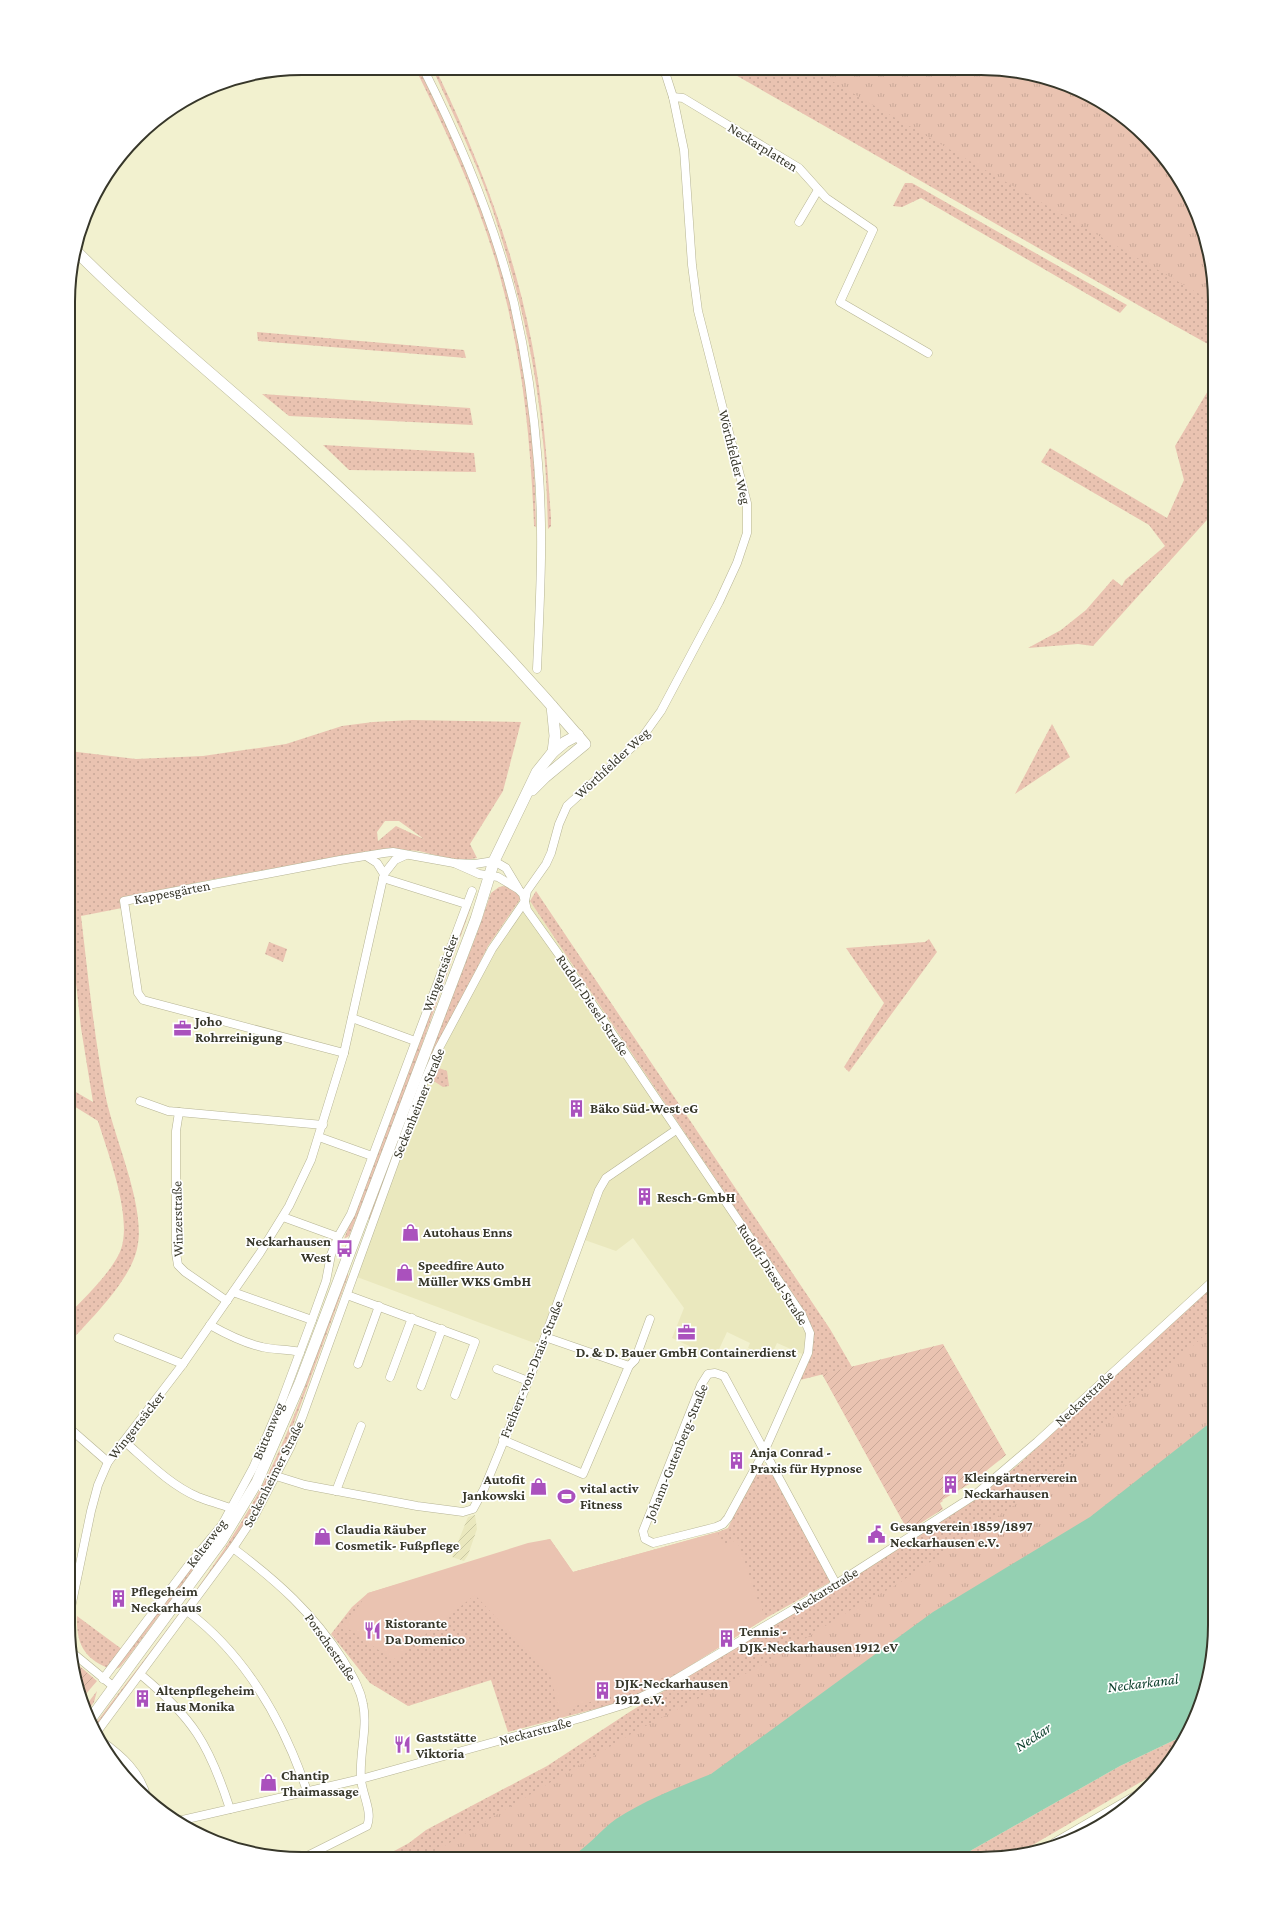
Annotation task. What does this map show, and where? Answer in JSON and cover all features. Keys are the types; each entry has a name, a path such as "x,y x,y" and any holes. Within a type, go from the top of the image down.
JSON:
{"main road":[{"path":"80,255 102,277 294,446 399,544 462,608 552,706 581,740"},
{"path":"552,706 555,736 553,752"},
{"path":"93,1715 222,1540 254,1488 275,1444 300,1383 460,963 494,861 537,772 553,752 565,742 581,740"},
{"path":"526,796 581,740"},
{"path":"1078,1831 1108,1813"}],"street":[{"path":"426,75 448,119 472,175 495,239 509,288 524,352 532,406 539,472 541,532 537,669"},
{"name":"Wörthfelder Weg","path":"525,901 527,891 546,864 551,853 562,814 567,806 580,792 629,750 650,728 661,711 737,563 747,533 747,502 698,311 692,266 684,150 673,98 666,75"},
{"name":"Neckarplatten","path":"673,98 683,98 799,168 826,198 873,230 840,302 928,353"},
{"path":"799,222 818,190"},
{"name":"Kappesgärten","path":"344,1053 143,1000 138,993 124,901 393,852 454,863 475,864 494,861"},
{"name":"Wingertsäcker","path":"75,1586 91,1511 98,1485 108,1462 183,1364 227,1301 283,1217 300,1185 323,1124 344,1053 383,876 395,860 406,855"},
{"path":"366,856 376,863 383,876 466,904"},
{"name":"Rudolf-Diesel-Straße","path":"494,861 506,868 518,889"},
{"name":"Kappesgärten","path":"454,863 479,874 489,876"},
{"name":"Rudolf-Diesel-Straße","path":"489,876 498,877 518,889 523,894 527,910 562,959 802,1315 810,1333 808,1353 764,1452"},
{"name":"Wingertsäcker","path":"312,1320 326,1281 331,1255 351,1214 472,891"},
{"name":"Seckenheimer Straße","path":"99,1729 233,1548 255,1515 276,1476 290,1448 303,1415 423,1084 438,1050 492,948 525,901"},
{"path":"352,1018 415,1041"},
{"path":"140,1101 168,1111 323,1124"},
{"name":"Winzerstraße","path":"179,1112 176,1131 176,1253 178,1265 185,1272 227,1301"},
{"name":"Freiherr-von-Drais-Straße","path":"276,1476 305,1485 336,1491 417,1506 468,1512 476,1505 484,1489 528,1381 599,1190 606,1178 676,1130"},
{"path":"319,1136 372,1156"},
{"path":"283,1217 338,1238"},
{"name":"Neckarstraße","path":"185,1820 361,1779 581,1718 626,1704 666,1685 836,1584 976,1495 1037,1442 1208,1285"},
{"path":"233,1292 312,1320"},
{"path":"347,1295 475,1342 455,1395"},
{"path":"358,1364 379,1306"},
{"path":"390,1377 412,1318"},
{"path":"503,1440 583,1474 629,1366 635,1360 650,1319"},
{"name":"Büttenweg","path":"230,1508 253,1468 312,1320"},
{"path":"210,1325 224,1333 263,1347 288,1349 300,1352"},
{"path":"421,1386 442,1329"},
{"path":"545,1337 629,1366"},
{"path":"118,1338 183,1364"},
{"path":"497,1369 528,1381"},
{"name":"Johann-Gutenberg-Straße","path":"764,1452 728,1518 723,1524 653,1544 645,1539 643,1531 701,1385 708,1374 715,1373 724,1376 836,1584"},
{"path":"336,1491 361,1426"},
{"path":"75,1433 108,1462"},
{"name":"Kelterweg","path":"103,1679 188,1566 222,1525 230,1508 198,1496 180,1487 164,1476 124,1441"},
{"name":"Porschestraße","path":"233,1548 281,1585 300,1603 330,1641 356,1682 363,1704 364,1717 361,1779 369,1820 366,1826 315,1852"},
{"path":"187,1611 222,1640 251,1678 282,1727 295,1755 307,1791"},
{"path":"77,1657 114,1687"},
{"path":"140,1674 178,1707 204,1742 218,1774 230,1809"},
{"path":"112,1750 127,1762 139,1776 143,1788"}],"shaded area":[{"path":"521,898 530,901 800,1305 809,1321 809,1357 777,1343 770,1358 748,1348 750,1343 727,1332 715,1358 672,1338 684,1308 633,1238 616,1251 579,1238 537,1344 357,1277 370,1227 459,1005 488,946"},
{"path":"475,1515 477,1529 468,1555 464,1561 452,1557 468,1517"}],"green space":[{"path":"418,75 422,75 444,120 479,201 501,267 510,301 518,335 531,418 536,527 534,526 526,410 512,324 497,266 478,208 442,123"},
{"path":"435,75 439,76 482,174 516,275 525,309 536,366 544,431 551,518 551,526 548,529 545,468 539,404 535,375 517,291 486,190"},
{"path":"736,75 996,75 1026,79 1054,87 1095,105 1131,131 1142,141 1170,176 1185,201 1196,229 1204,257 1208,287 1208,344"},
{"path":"821,75 996,75 1026,79 1054,87 1095,105 1131,131 1142,141 1152,152 1178,188 1191,215 1204,257 1208,299"},
{"path":"905,183 912,183 1127,305 1120,313 921,198 902,207 893,206"},
{"path":"257,332 464,350 466,358 258,341"},
{"path":"1208,391 1208,519 1093,646 1078,644 1028,648 1061,630 1086,610 1113,579 1122,586 1125,580 1165,546 1149,525 1041,462 1050,448 1167,518 1184,480 1175,446"},
{"path":"262,394 470,408 473,425 289,416"},
{"path":"323,445 474,453 476,472 349,470"},
{"path":"412,720 521,722 503,791 470,844 477,858 459,861 419,851 394,849 343,856 209,880 120,899 122,908 81,916 94,1027 105,1093 128,1172 137,1213 139,1232 137,1249 126,1274 108,1300 75,1337 75,1308 96,1286 119,1254 123,1240 124,1224 118,1188 98,1121 75,1107 75,1092 93,1102 81,1028 75,974 75,752 136,759 203,756 286,744 342,726 373,722","holes":["385,821 399,821 424,839 396,826 378,841 377,832"]},
{"path":"1052,724 1070,757 1015,794"},
{"path":"505,886 511,888 521,898 488,946 459,1005 370,1227 369,1217 420,1078 476,936 491,893 499,887"},
{"path":"536,891 830,1329 852,1367 800,1380 812,1349 800,1305 530,901"},
{"path":"468,906 471,907 393,1126 349,1236 344,1239"},
{"path":"929,939 937,952 849,1072 844,1067 884,1003 846,948 925,942"},
{"path":"269,942 287,949 283,962 265,954"},
{"path":"439,1068 447,1071 449,1086 443,1087 432,1080"},
{"path":"348,1272 348,1276 288,1439 270,1479 229,1549 98,1725 96,1722 199,1586 219,1557 256,1497 269,1473 291,1423"},
{"path":"1208,1290 1208,1424 579,1852 392,1852 409,1843 426,1830 547,1766 631,1711 851,1578 978,1498 1018,1465"},
{"path":"1208,1332 1208,1561 837,1852 434,1852 636,1731 768,1662 857,1606 893,1587 1019,1502"},
{"path":"943,1344 1006,1455 971,1483 942,1500 943,1501 940,1503 943,1509 908,1531 822,1374"},
{"path":"762,1464 766,1466 775,1479 834,1580 766,1618 678,1673 662,1685 629,1700 508,1732 491,1680 408,1706 370,1683 331,1634 352,1607 368,1593 550,1539 573,1572 718,1532 728,1528 757,1467"},
{"path":"718,1532 722,1545 737,1540 758,1601 766,1618 678,1673 636,1686 630,1692 578,1705 561,1717 550,1675 475,1595 393,1660 344,1626 368,1593 528,1543 550,1539 573,1572"},
{"path":"203,1551 207,1551 129,1656 120,1667 114,1670"},
{"path":"77,1616 123,1650 108,1668 92,1659 83,1648 78,1634"},
{"path":"78,1665 97,1681 86,1694"},
{"path":"97,1691 94,1702 90,1707 88,1702"},
{"path":"1178,1738 1151,1776 1031,1846 996,1852 968,1852 1120,1766"}],"water":[{"path":"1208,1424 1208,1640 1204,1670 1196,1698 1178,1738 1120,1766 968,1852 578,1852 616,1819 627,1812 662,1794 711,1774 933,1612 1090,1517"}],"place":[{"name":"Joho Rohrreinigung","path":"182,1029"},
{"name":"Bäko Süd-West eG","path":"577,1108"},
{"name":"Resch-GmbH","path":"644,1197"},
{"name":"Autohaus Enns","path":"410,1232"},
{"name":"Neckarhausen West","path":"344,1249"},
{"name":"Speedfire Auto Müller WKS GmbH","path":"405,1273"},
{"name":"D. & D. Bauer GmbH Containerdienst","path":"686,1332"},
{"name":"Anja Conrad - Praxis für Hypnose","path":"737,1460"},
{"name":"Kleingärtnerverein Neckarhausen","path":"951,1485"},
{"name":"Autofit Jankowski","path":"538,1487"},
{"name":"vital activ Fitness","path":"567,1496"},
{"name":"Gesangverein 1859/1897 Neckarhausen e.V.","path":"877,1534"},
{"name":"Claudia Räuber Cosmetik- Fußpflege","path":"322,1537"},
{"name":"Pflegeheim Neckarhaus","path":"118,1599"},
{"name":"Ristorante Da Domenico","path":"372,1631"},
{"name":"Tennis - DJK-Neckarhausen 1912 eV","path":"726,1639"},
{"name":"DJK-Neckarhausen 1912 e.V.","path":"602,1691"},
{"name":"Altenpflegeheim Haus Monika","path":"143,1698"},
{"name":"Gaststätte Viktoria","path":"403,1745"},
{"name":"Chantip Thaimassage","path":"268,1783"}],"water label":[{"name":"Neckarkanal","path":"1143,1683"},
{"name":"Neckar","path":"1033,1737"}]}
